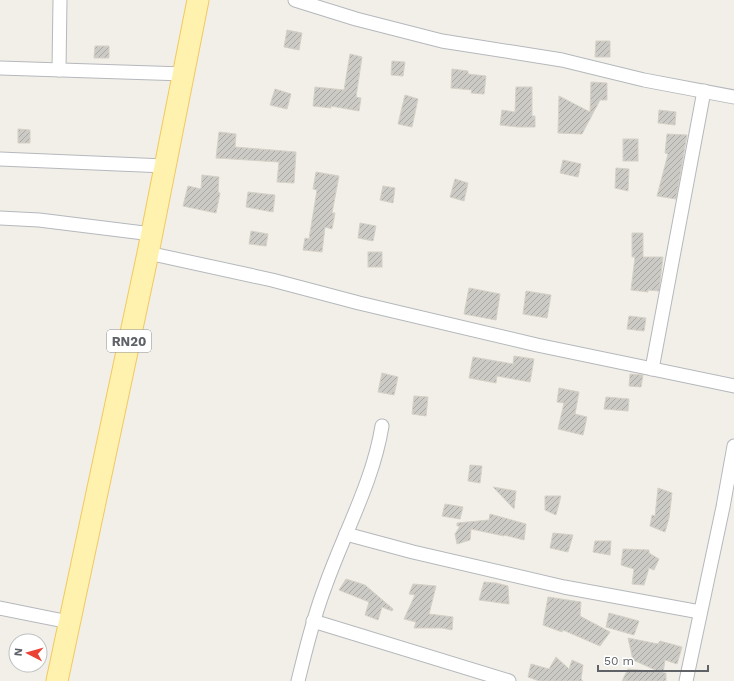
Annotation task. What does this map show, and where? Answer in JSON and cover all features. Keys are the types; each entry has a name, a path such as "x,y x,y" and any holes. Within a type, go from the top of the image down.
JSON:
{"main road":[{"name":"RN20","path":"57,681 166,166 198,0"}],"street":[{"path":"59,70 60,0"},
{"path":"295,0 356,19 442,41 562,60 644,80 734,97"},
{"path":"0,68 184,74"},
{"path":"652,369 704,91"},
{"path":"0,159 166,166"},
{"path":"0,218 39,220 150,243 272,280 359,303 537,345 734,386"},
{"path":"298,681 313,620 372,469 379,446 382,426"},
{"path":"686,681 723,508 734,446"},
{"path":"346,534 413,552 564,587 700,612"},
{"path":"0,608 69,622"},
{"path":"313,620 509,681"}],"building":[{"path":"287,30 302,33 299,50 284,47"},
{"path":"596,41 610,41 610,57 595,57"},
{"path":"95,46 109,46 109,58 94,58"},
{"path":"350,54 362,57 356,97 361,98 359,111 331,106 331,108 313,106 315,87 344,90"},
{"path":"392,61 405,62 403,76 391,75"},
{"path":"452,69 468,71 468,74 486,76 484,94 471,93 472,90 451,88"},
{"path":"591,82 607,83 607,100 600,100 582,134 558,133 559,96 590,112"},
{"path":"516,87 532,87 532,116 535,116 535,127 500,125 502,110 515,112"},
{"path":"275,89 291,94 287,109 270,105"},
{"path":"405,95 418,99 412,127 398,124"},
{"path":"659,110 676,112 675,125 658,123"},
{"path":"18,129 30,130 30,143 18,143"},
{"path":"219,132 236,134 235,147 296,152 294,183 277,182 279,162 216,158"},
{"path":"667,134 687,135 676,199 657,196 668,154 665,153"},
{"path":"623,139 638,139 638,161 623,161"},
{"path":"563,160 581,164 578,177 560,173"},
{"path":"616,168 629,169 628,191 615,188"},
{"path":"316,172 339,176 332,213 335,213 332,229 325,227 322,252 303,250 305,238 309,239 317,190 313,189"},
{"path":"202,175 219,177 218,192 220,193 216,213 183,206 188,186 201,189"},
{"path":"455,179 468,183 464,201 450,197"},
{"path":"383,186 395,188 393,203 380,200"},
{"path":"248,192 275,195 273,212 246,207"},
{"path":"360,223 376,226 373,241 358,238"},
{"path":"251,231 268,234 266,246 249,244"},
{"path":"632,233 643,233 643,257 663,257 659,291 648,290 648,292 631,290 635,257 632,257"},
{"path":"368,252 382,252 382,267 368,267"},
{"path":"469,288 500,294 496,320 464,314"},
{"path":"526,291 551,295 547,318 523,314"},
{"path":"629,316 646,318 644,331 627,329"},
{"path":"514,356 534,359 530,382 497,376 496,383 469,378 473,357 513,364"},
{"path":"382,373 398,377 394,395 378,392"},
{"path":"630,374 643,375 641,387 629,386"},
{"path":"559,388 579,392 575,414 587,417 583,435 558,429 564,403 557,402"},
{"path":"414,396 428,397 426,416 412,414"},
{"path":"606,397 629,399 628,411 604,409"},
{"path":"470,465 482,466 480,483 468,481"},
{"path":"493,487 516,491 514,509"},
{"path":"658,488 672,493 669,518 665,532 650,526 652,515 655,516"},
{"path":"545,496 561,496 556,515 545,510"},
{"path":"445,504 463,507 460,519 442,516"},
{"path":"490,514 526,524 524,540 471,529 470,540 457,544 455,534 460,526 457,526 457,523 489,520"},
{"path":"553,533 573,535 568,552 550,548"},
{"path":"595,541 611,541 610,555 593,552"},
{"path":"623,549 649,550 649,553 659,559 654,570 649,568 644,585 632,584 634,569 621,565"},
{"path":"346,579 365,585 393,609 392,611 382,607 378,620 365,615 369,602 339,590"},
{"path":"484,582 508,586 509,604 479,600"},
{"path":"413,584 436,586 429,614 453,617 452,630 442,628 414,628 416,622 404,619 415,595 409,594"},
{"path":"548,597 581,602 580,616 610,632 600,646 563,630 562,632 543,625"},
{"path":"609,613 639,621 634,635 606,627"},
{"path":"628,638 658,644 660,641 682,647 677,664 665,660 663,673 666,673 666,681 622,681 628,669 660,672 633,660"},
{"path":"556,657 569,669 572,660 583,665 581,679 583,681 539,681 528,677 531,664 549,669"}]}
